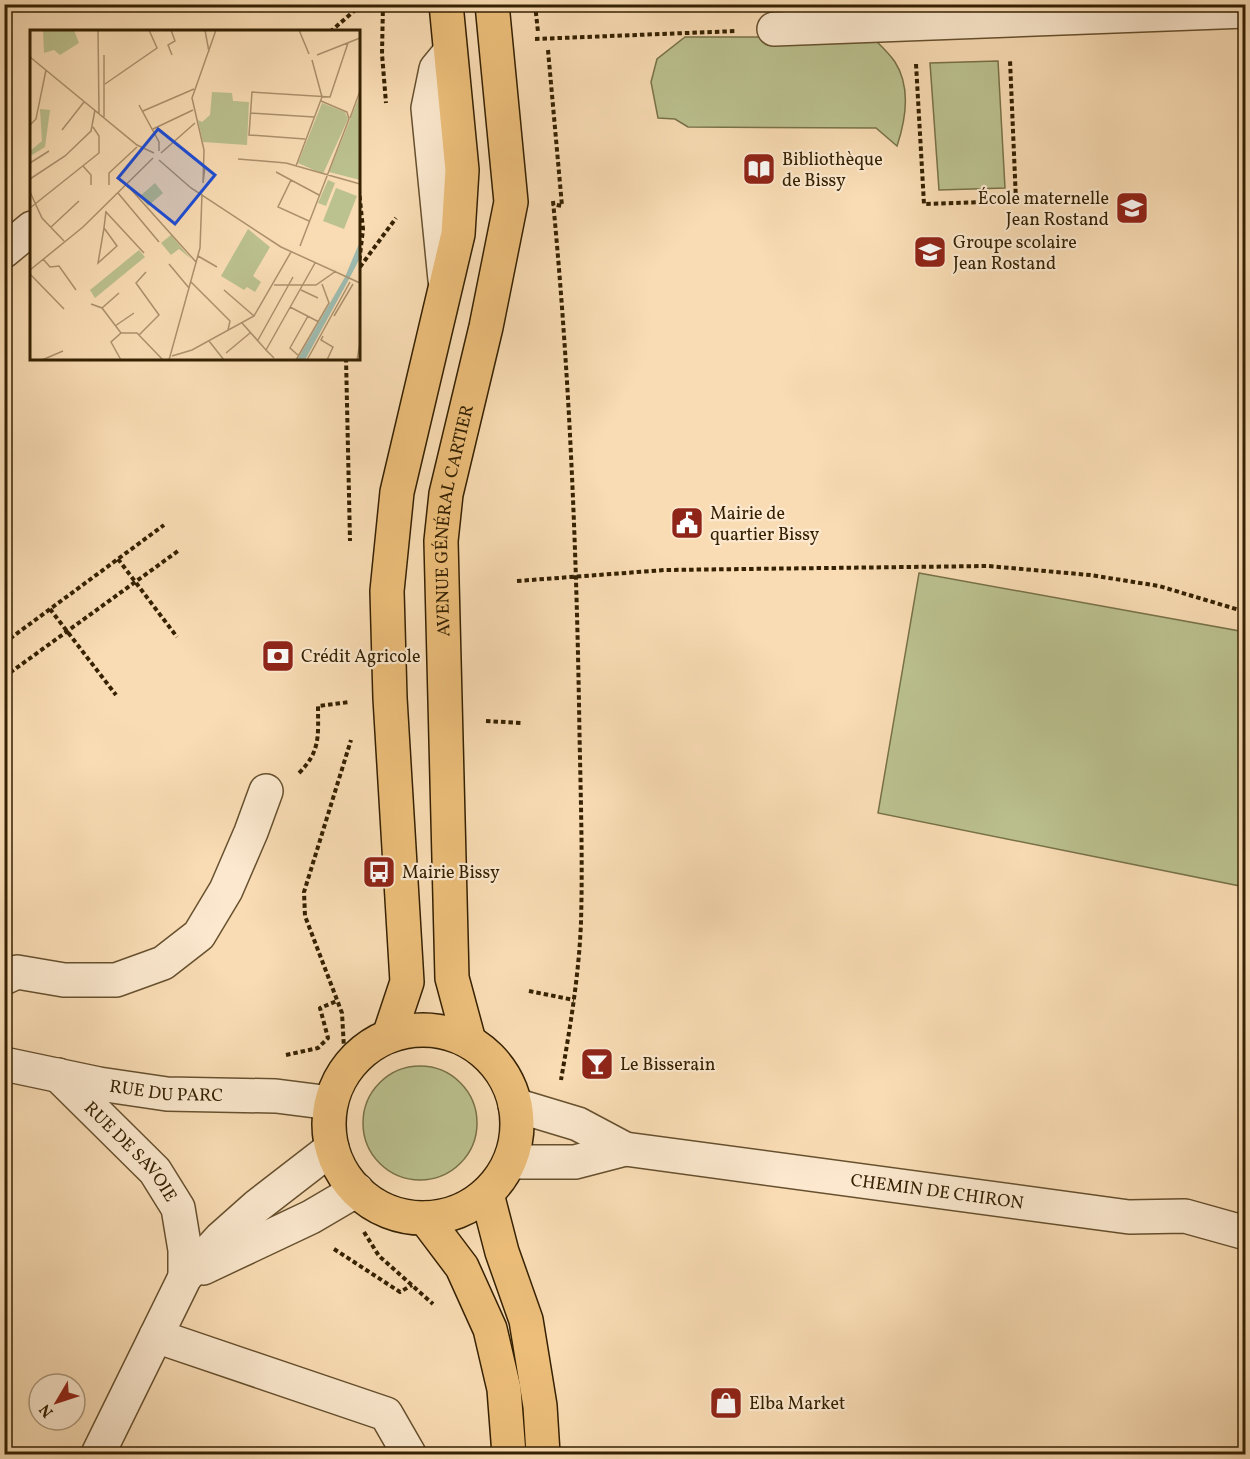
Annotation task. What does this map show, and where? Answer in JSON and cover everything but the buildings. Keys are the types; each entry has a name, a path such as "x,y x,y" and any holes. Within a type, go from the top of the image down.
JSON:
{"main road":[{"path":"389,1036 407,982 390,698 387,591 397,492 458,234 462,170 446,4"},
{"name":"AVENUE GÉNÉRAL CARTIER","path":"469,1041 452,978 441,540 446,494 504,244 511,202 493,20"},
{"path":"458,234 504,244"},
{"path":"416,1030 444,1031 469,1041 485,1053 504,1077 516,1105 517,1134 510,1162 500,1179 487,1194 468,1207 448,1215 425,1218 404,1216 383,1209 357,1190 342,1171 332,1148 329,1126 331,1103 345,1070 364,1049 389,1036 416,1030"},
{"path":"487,1194 502,1252 526,1320 540,1406 543,1455"},
{"path":"425,1218 462,1267 490,1329 504,1389 509,1455"},
{"path":"493,1344 519,1375 524,1455"}],"street":[{"path":"774,29 1245,11"},
{"path":"445,286 428,108 436,69 450,52"},
{"path":"4,252 30,230"},
{"path":"4,252 30,246"},
{"path":"4,978 17,972 64,980 116,980 163,963 200,935 226,890 266,791"},
{"name":"RUE DU PARC","path":"4,1064 99,1084 167,1094 276,1096 331,1103"},
{"name":"RUE DE SAVOIE","path":"58,1075 155,1171 178,1208 185,1250 185,1277"},
{"name":"CHEMIN DE CHIRON","path":"516,1105 578,1124 625,1149 1129,1217 1185,1216 1245,1233"},
{"name":"RUE DE SAVOIE","path":"98,1455 185,1277 221,1238 257,1206 332,1148"},
{"name":"CHEMIN DE CHIRON","path":"510,1162 575,1161 625,1149"},
{"path":"185,1277 311,1217 357,1190"},
{"path":"156,1336 386,1414 409,1455"}],"path":[{"path":"332,30 362,4"},
{"path":"383,4 382,54 387,113"},
{"path":"535,4 538,40"},
{"path":"493,20 538,40 774,29"},
{"path":"914,24 924,204 1016,201 1009,20"},
{"path":"548,50 562,206"},
{"path":"552,194 570,411 577,578 581,924 574,1000 560,1088 578,1124"},
{"path":"360,200 363,229 360,260"},
{"path":"360,269 396,220 395,208"},
{"path":"346,360 350,550"},
{"path":"4,643 164,525"},
{"path":"4,677 178,551"},
{"path":"118,559 177,637"},
{"path":"517,580 577,578 665,570 988,566 1090,575 1159,586 1245,612"},
{"path":"50,609 116,695"},
{"path":"266,791 296,777 310,762 318,743 318,706 354,702"},
{"path":"476,721 521,723"},
{"path":"345,1070 342,1013 305,916 304,892 354,730"},
{"path":"530,991 574,1000"},
{"path":"357,1190 361,1228 379,1256 438,1307"},
{"path":"311,1217 335,1251 400,1293 411,1286"}],"green space":[{"path":"685,37 872,37 895,62 903,82 905,114 897,146 876,128 688,127 675,119 658,118 651,82 657,59"},
{"path":"998,61 1005,188 939,190 930,63"},
{"path":"919,573 1245,632 1245,887 878,813"},
{"path":"420,1066 442,1071 460,1083 472,1101 477,1123 472,1145 460,1163 442,1175 420,1180 398,1175 380,1163 368,1145 363,1123 368,1101 380,1083 398,1071"}],"place":[{"name":"Bibliothèque de Bissy","path":"759,169"},
{"name":"École maternelle Jean Rostand","path":"1132,208"},
{"name":"Groupe scolaire Jean Rostand","path":"930,252"},
{"name":"Mairie de quartier Bissy","path":"687,523"},
{"name":"Crédit Agricole","path":"278,656"},
{"name":"Mairie Bissy","path":"379,872"},
{"name":"Le Bisserain","path":"597,1064"},
{"name":"Elba Market","path":"726,1403"}]}
